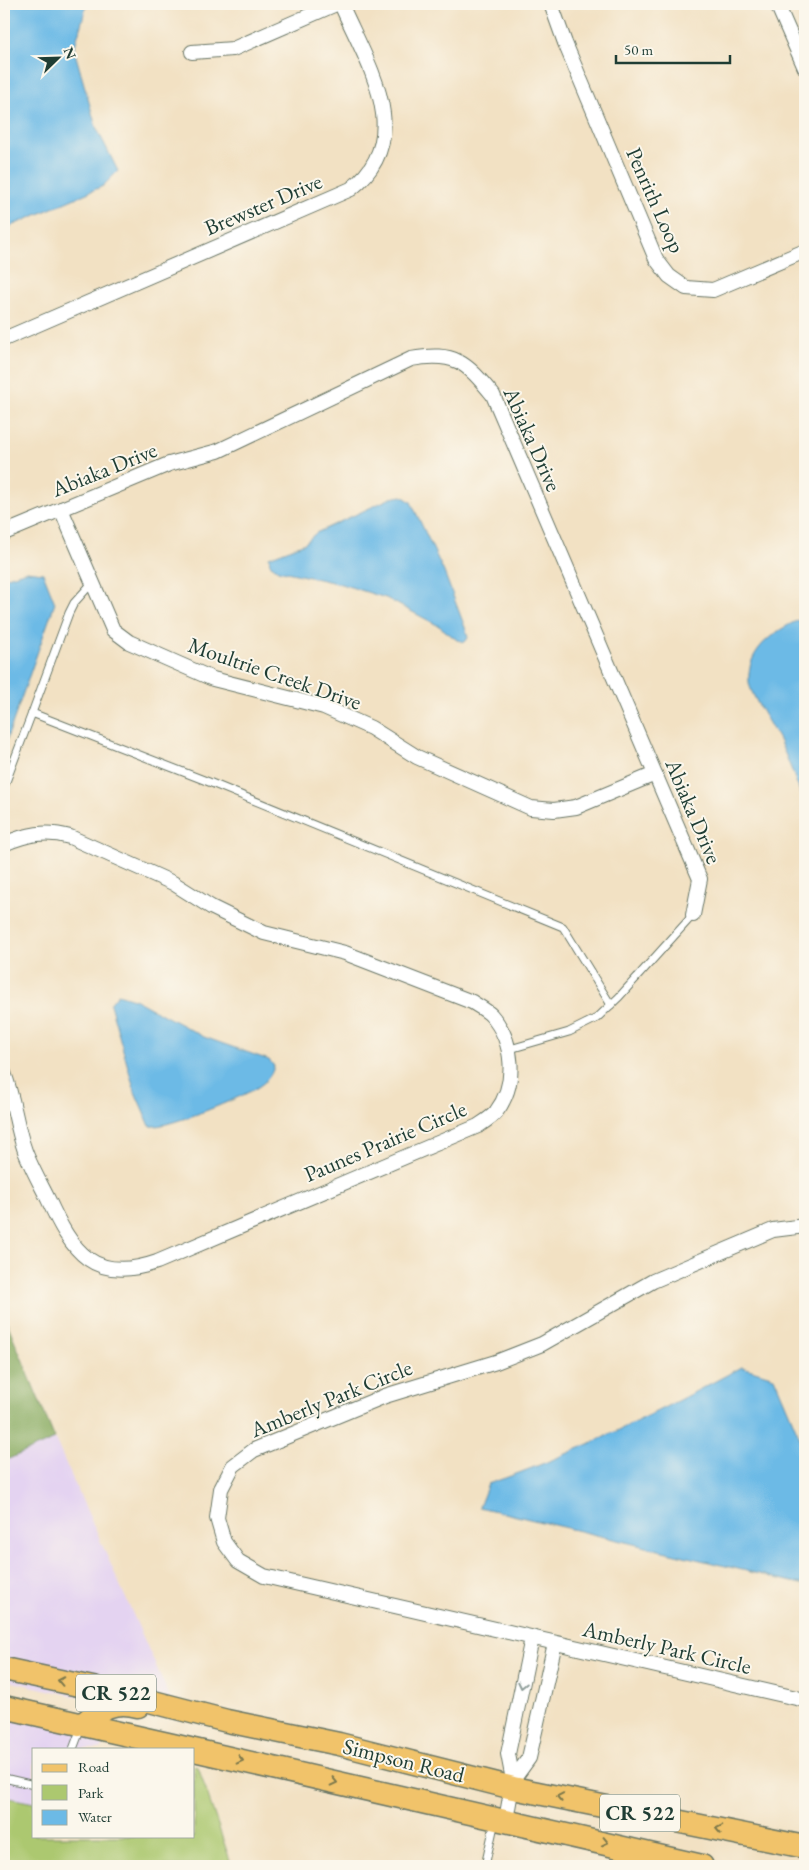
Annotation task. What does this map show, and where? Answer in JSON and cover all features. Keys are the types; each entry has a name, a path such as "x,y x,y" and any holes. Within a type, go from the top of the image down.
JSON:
{"main road":[{"name":"Simpson Road","path":"4,1669 130,1696 227,1721 340,1744 513,1784 805,1847"},
{"path":"83,1724 99,1709 127,1704 189,1719 227,1721"},
{"name":"CR 522","path":"4,1707 186,1748"},
{"name":"Simpson Road","path":"195,1750 702,1866"}],"street":[{"path":"192,52 233,50 336,4"},
{"name":"Brewster Drive","path":"4,339 351,189 364,180 376,160 384,140 385,116 379,92 341,4"},
{"name":"Penrith Loop","path":"551,4 565,44 656,259 669,276 686,288 713,290 805,251"},
{"path":"777,4 805,68"},
{"name":"Abiaka Drive","path":"4,533 169,464 218,451 411,359 435,355 457,360 475,373 493,395 700,879 693,915"},
{"name":"Moultrie Creek Drive","path":"61,509 113,630 129,642 213,679 324,707 372,728 417,757 531,808 554,810 576,807 655,774"},
{"name":"Paunes Prairie Circle","path":"4,844 34,833 52,832 70,837 173,883 211,907 264,933 345,953 472,1002 490,1014 503,1032 510,1049 510,1078 504,1097 496,1112 478,1126 157,1262 140,1268 118,1270 98,1264 80,1254 62,1229 25,1150 4,1073"},
{"name":"Amberly Park Circle","path":"805,1226 773,1230 653,1281 542,1344 496,1362 377,1400 254,1450 233,1466 221,1489 217,1518 224,1542 238,1561 264,1576 805,1700"},
{"path":"513,1784 508,1754 532,1638"},
{"path":"501,1819 513,1784 529,1758 555,1643"}],"lane":[{"path":"4,787 69,613 74,603 92,584"},
{"path":"32,713 209,782 562,927 611,1005"},
{"path":"510,1049 582,1027 597,1018 693,915"},
{"path":"73,1748 83,1724"},
{"path":"4,1778 32,1785"},
{"path":"485,1866 501,1819"}],"shaded area":[{"path":"55,1439 180,1720 4,1680 4,1461"},
{"path":"4,1697 189,1748 125,1748 104,1742 101,1748 32,1748 32,1803 4,1797"}],"green space":[{"path":"4,1315 55,1439 4,1461"},
{"path":"195,1766 198,1767 232,1866 4,1866 4,1797 32,1803 32,1838 195,1838"}],"water":[{"path":"4,4 87,4 74,49 96,127 118,171 103,186 4,229"},
{"path":"402,496 411,502 444,572 466,630 468,638 465,642 457,640 439,626 386,598 341,584 278,570 270,564 269,557 305,543 316,533 391,498"},
{"path":"27,571 43,573 55,603 4,747 4,578"},
{"path":"805,617 805,804 779,740 750,687 749,670 758,649 766,641 784,627"},
{"path":"118,994 134,999 204,1037 269,1060 274,1066 272,1072 261,1085 237,1098 172,1123 150,1126 135,1092 110,1004"},
{"path":"742,1367 774,1377 805,1450 805,1585 479,1507 488,1484 586,1445"}]}
